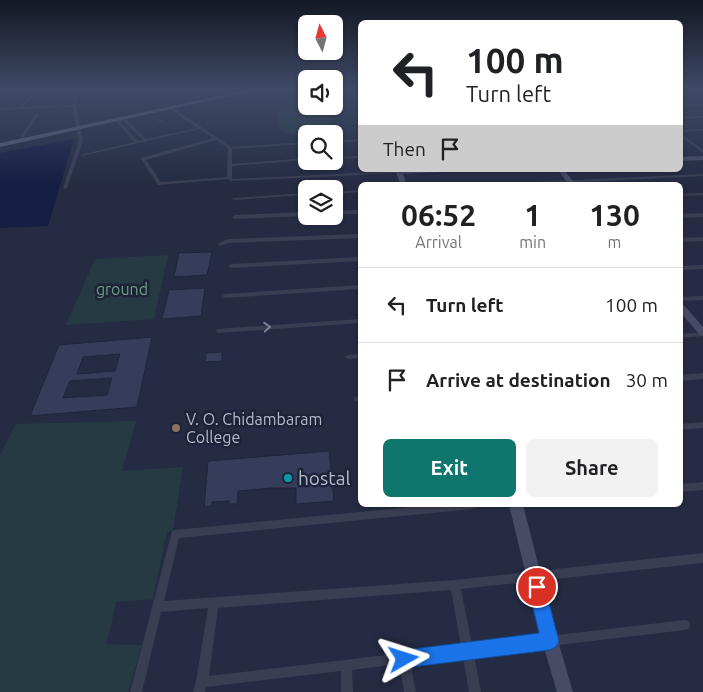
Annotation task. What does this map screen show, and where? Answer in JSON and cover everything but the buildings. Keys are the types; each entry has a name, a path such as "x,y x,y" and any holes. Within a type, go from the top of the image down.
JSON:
{"main road":[{"path":"0,143 109,120"},
{"path":"0,143 112,120"}],"street":[{"path":"22,137 33,120"},
{"path":"65,188 81,140 77,120"},
{"path":"120,120 137,143"},
{"path":"121,120 146,141"},
{"path":"189,120 230,148 298,144"},
{"path":"82,155 201,128"},
{"path":"683,131 703,130"},
{"path":"683,136 703,152"},
{"path":"216,139 142,159 160,184 228,178 379,172"},
{"path":"343,141 358,140"},
{"path":"228,178 230,148"},
{"path":"343,158 358,157"},
{"path":"683,159 703,158"},
{"path":"230,165 298,160"},
{"path":"563,172 570,182"},
{"path":"588,182 703,175"},
{"path":"343,192 358,191"},
{"path":"683,196 703,194"},
{"path":"234,199 298,195"},
{"path":"343,213 358,212"},
{"path":"235,217 298,214"},
{"path":"683,216 703,215"},
{"path":"220,244 228,241 358,236"},
{"path":"683,240 703,239"},
{"path":"231,266 358,260"},
{"path":"683,268 703,267"},
{"path":"225,296 358,287"},
{"path":"683,299 703,298"},
{"path":"683,310 703,334"},
{"path":"218,331 358,321"},
{"path":"683,336 703,334"},
{"path":"348,357 358,356"},
{"path":"683,378 703,376"},
{"path":"683,428 703,426"},
{"path":"683,488 703,486"},
{"path":"136,692 175,534 452,507"},
{"path":"516,507 550,641 566,692"},
{"path":"157,607 455,585 703,558"},
{"path":"455,585 475,692"},
{"path":"214,602 200,687 346,665 685,625"},
{"path":"404,659 410,692"},
{"path":"346,665 347,692"}],"green space":[{"path":"277,120 331,120 331,123 331,125 298,125 298,134 281,130"},
{"name":"ground","path":"168,255 154,319 66,325 95,259"},
{"path":"136,421 122,471 183,467 173,530 167,532 153,599 116,602 107,644 142,645 128,692 0,692 0,455 16,424"}],"water":[{"path":"74,139 48,226 0,228 0,153"}],"place":[{"name":"V. O. Chidambaram College","path":"176,428"},
{"name":"hostal","path":"288,478"}],"route":[{"path":"404,659 550,641 537,587"}]}
